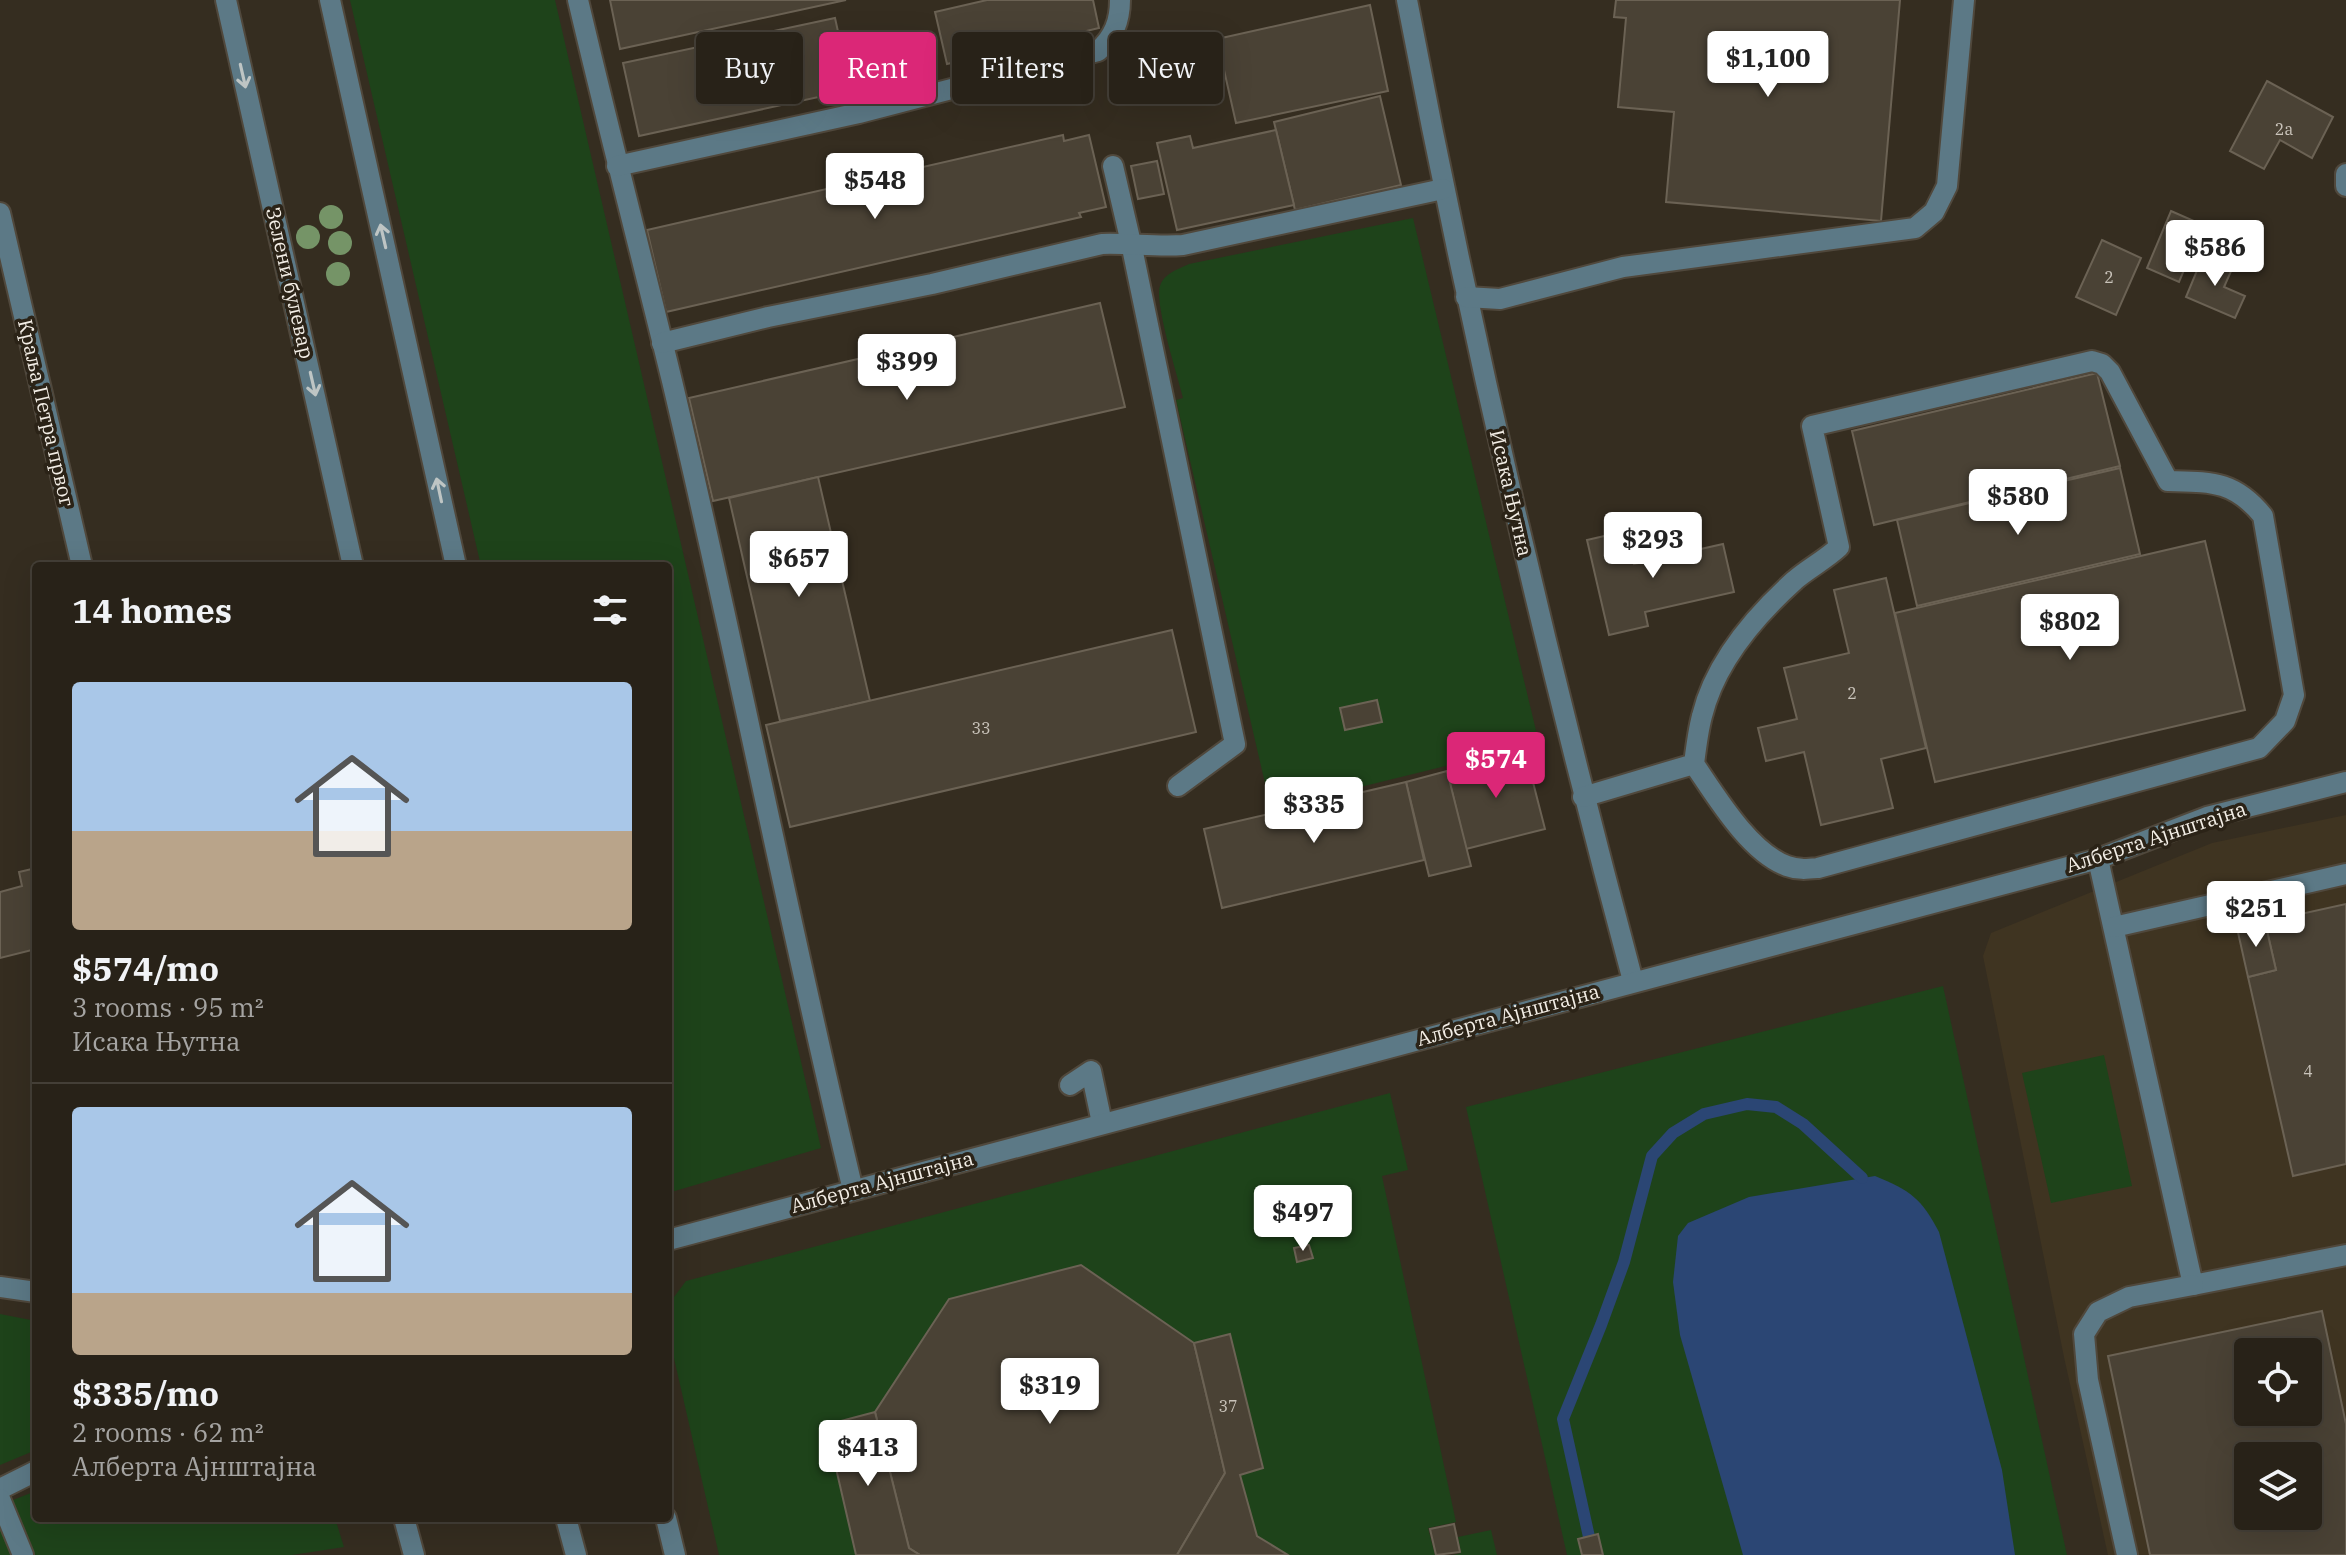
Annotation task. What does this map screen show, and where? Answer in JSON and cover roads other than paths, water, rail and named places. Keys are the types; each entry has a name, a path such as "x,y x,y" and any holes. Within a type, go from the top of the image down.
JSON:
{"street":[{"name":"Зелени булевар","path":"226,0 352,562"},
{"path":"330,0 455,562"},
{"path":"578,0 662,343 853,1190"},
{"path":"617,166 859,113 1098,51 1117,26 1120,0"},
{"name":"Исака Њутна","path":"1407,0 1466,297 1583,797 1633,981"},
{"path":"1466,297 1500,299 1623,267 1915,228 1934,212 1947,186 1964,0"},
{"path":"1113,166 1235,744 1178,786"},
{"path":"2346,174 2346,186"},
{"path":"662,343 1102,244 1183,245 1443,189"},
{"name":"Краља Петра првог","path":"0,213 81,562"},
{"path":"2092,361 2102,364 2110,372 2168,481 2226,485 2248,500 2263,516 2294,695 2285,721 2259,748 1839,865 1798,869 1778,862 1755,843 1721,804 1694,764 1702,715 1725,662 1767,606 1839,547 1812,426 2092,361"},
{"path":"1583,797 1694,764"},
{"name":"Алберта Ајнштајна","path":"672,1239 2098,859 2207,817 2346,782"},
{"path":"2098,859 2193,1285"},
{"path":"2114,927 2346,874"},
{"path":"1070,1085 1091,1071 1102,1123"},
{"path":"2127,1555 2088,1380 2084,1334 2098,1312 2129,1297 2346,1255"},
{"path":"0,1287 32,1291"},
{"path":"0,1489 32,1473"},
{"path":"0,1499 23,1555"},
{"path":"405,1522 414,1555"},
{"path":"567,1522 576,1555"},
{"path":"667,1522 675,1555"}],"water":[{"path":"1875,1176 1914,1197 1939,1232 2002,1470 2015,1555 1743,1555 1680,1335 1673,1282 1678,1236 1688,1223 1749,1197"}],"waterway":[{"path":"1593,1555 1563,1419 1624,1262 1652,1156 1673,1133 1704,1114 1747,1104 1776,1107 1803,1124 1862,1178"}]}
